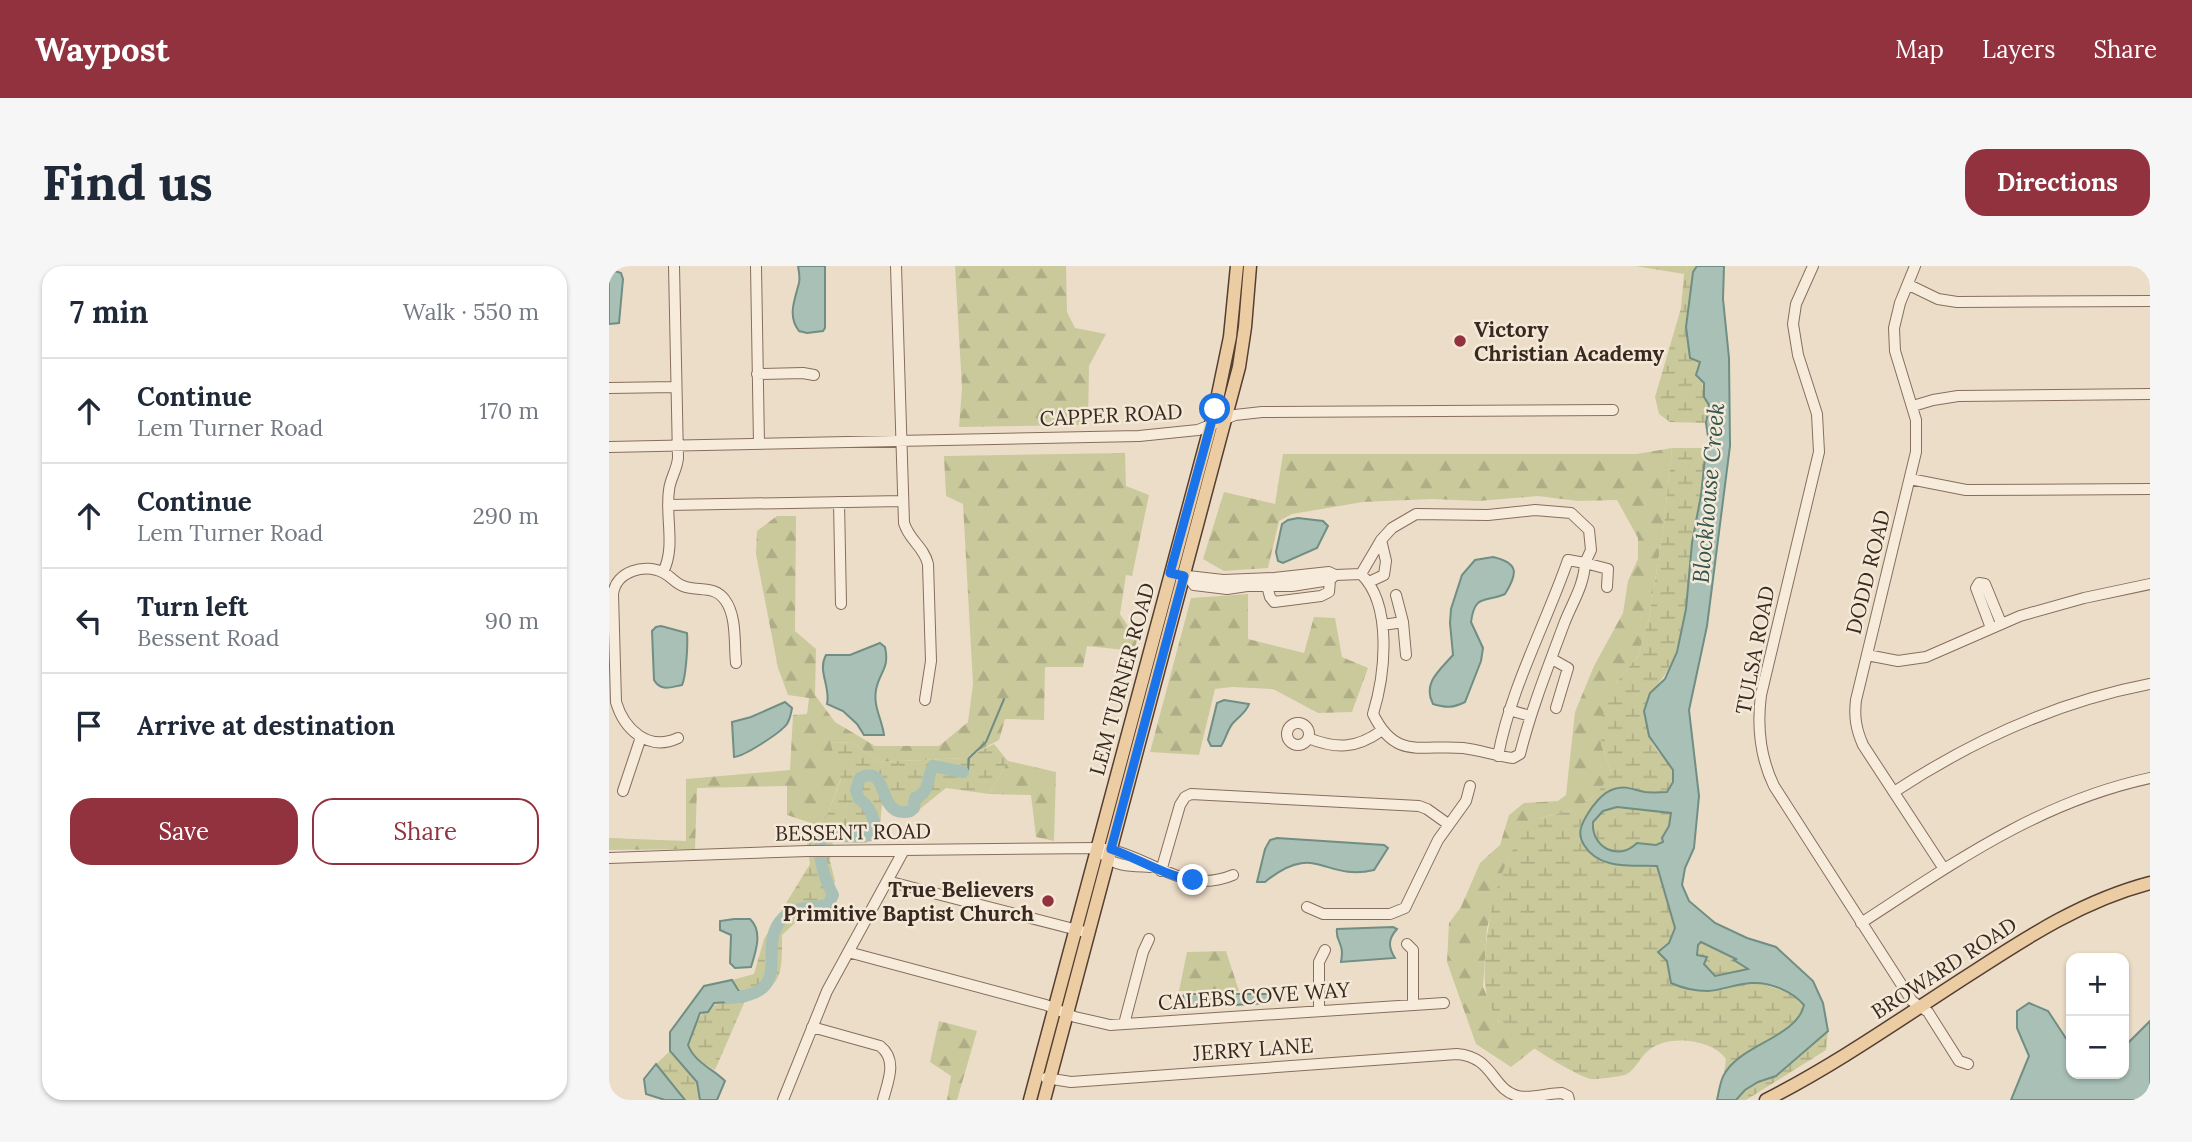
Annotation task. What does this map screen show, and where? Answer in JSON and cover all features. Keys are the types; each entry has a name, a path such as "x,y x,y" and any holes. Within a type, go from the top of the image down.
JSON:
{"main road":[{"name":"LEM TURNER ROAD","path":"1030,1100 1043,1078 1067,1013 1097,848 1133,712 1181,576 1230,337 1237,266"},
{"name":"LEM TURNER ROAD","path":"1044,1100 1043,1078 1055,1009 1110,855 1181,576 1225,419 1243,339 1250,266"},
{"path":"1133,712 1147,716"},
{"name":"BROWARD ROAD","path":"1766,1100 1831,1065 2052,923 2107,897 2150,883"}],"street":[{"path":"663,572 670,555 669,485 677,467 674,266"},
{"path":"755,266 759,444"},
{"path":"896,266 906,530 921,547 928,564 931,661 925,700"},
{"name":"TULSA ROAD","path":"1813,266 1796,304 1793,324 1798,355 1817,414 1819,452 1761,695 1759,733 1766,766 1774,786 1912,1001 1928,1012 1959,1060 1968,1064"},
{"name":"DODD ROAD","path":"1915,266 1896,315 1894,339 1913,406 1917,441 1856,699 1856,726 1863,745 1944,869"},
{"path":"1909,285 1938,299 1957,302 2150,301"},
{"path":"757,374 814,375"},
{"path":"609,388 676,387"},
{"path":"1913,406 1958,396 2150,394"},
{"name":"CAPPER ROAD","path":"609,447 1139,436 1198,430 1235,415 1262,412 1613,410"},
{"path":"1910,479 1966,490 2150,489"},
{"path":"668,505 904,501"},
{"path":"839,502 841,604"},
{"path":"1535,510 1571,513 1589,530 1591,550 1585,563 1584,578 1530,716 1520,754 1513,758 1462,748 1425,750 1400,745 1381,731 1373,714 1380,692 1385,658 1383,625 1369,582 1361,574 1381,540 1392,528 1416,514 1488,515 1535,510"},
{"path":"1369,582 1384,575 1386,561 1381,540"},
{"path":"1498,756 1509,710 1528,656 1554,601 1568,560 1608,569 1607,587"},
{"path":"678,738 670,742 658,742 641,737 625,724 616,702 613,594 614,586 623,574 653,570 663,572 683,587 711,590 719,594 731,611 736,663"},
{"path":"1181,576 1266,582 1329,572 1333,578 1329,592 1321,596 1274,602 1266,582"},
{"path":"1333,578 1361,574"},
{"path":"1867,655 1898,662 1926,657 1996,625 2084,598 2150,584"},
{"path":"1396,595 1403,622 1406,655"},
{"path":"1383,625 1403,622"},
{"path":"1552,659 1569,668 1556,708"},
{"path":"1894,792 1959,751 2031,718 2102,695 2150,684"},
{"path":"1509,710 1530,716"},
{"path":"1308,738 1332,745 1350,746 1366,742 1381,731"},
{"path":"623,791 641,737"},
{"path":"1861,923 1979,846 2034,817 2100,791 2150,778"},
{"path":"1307,908 1323,914 1390,914 1405,908 1448,824 1466,801 1469,786"},
{"path":"1161,871 1179,804 1191,794 1419,806 1448,824"},
{"name":"BESSENT ROAD","path":"609,858 808,851 1097,848 1136,866 1151,867 1193,880 1221,880 1233,875"},
{"path":"783,1100 827,991 904,850"},
{"path":"887,881 1082,932"},
{"path":"1124,1024 1149,939"},
{"path":"1407,944 1413,950 1413,1004"},
{"path":"1319,1011 1319,962 1325,950"},
{"name":"CALEBS COVE WAY","path":"848,952 1102,1024 1444,1003"},
{"path":"812,1027 880,1046 885,1051 891,1072 883,1100"},
{"name":"JERRY LANE","path":"1043,1078 1071,1082 1457,1054 1473,1056 1481,1061 1503,1087 1516,1096 1562,1093 1568,1096 1569,1100"}],"green space":[{"path":"955,266 1066,266 1067,312 1075,328 1106,334 1089,366 1088,425 959,427 962,388"},
{"path":"1635,266 1688,266 1684,274"},
{"path":"1688,266 1697,266 1693,272 1686,327 1700,362 1704,397 1709,405 1706,423 1670,422 1659,414 1655,397 1681,308 1684,274"},
{"path":"1672,448 1664,525 1649,618 1638,656 1616,683 1601,744 1611,771 1602,790 1578,808 1541,818 1507,861 1487,928 1483,987 1498,1021 1535,1048 1511,1067 1476,1044 1447,962 1449,923 1461,907 1480,863 1500,845 1509,815 1524,803 1558,801 1566,795 1575,712 1594,666 1623,613 1628,581 1638,559 1638,538 1617,500 1578,501 1538,496 1478,501 1432,499 1363,502 1292,514 1279,521 1268,568 1224,571 1203,559 1224,492 1275,504 1283,454 1637,454"},
{"path":"1672,448 1706,448 1703,485 1679,642 1663,678 1650,693 1649,733 1651,741 1670,766 1673,773 1672,782 1667,792 1646,792 1629,787 1580,826 1621,866 1657,866 1675,928 1669,943 1667,961 1671,983 1707,991 1751,983 1761,984 1794,994 1805,1005 1798,1019 1745,1055 1724,1074 1726,1059 1719,1052 1700,1043 1678,1041 1657,1045 1649,1050 1627,1074 1591,1079 1541,1053 1497,1019 1489,1004 1486,990 1489,922 1506,863 1527,830 1544,817 1577,807 1591,799 1611,771 1601,744 1602,717 1616,683 1638,656 1649,618 1664,525"},
{"path":"1125,453 1126,486 1149,495 1132,576 1126,575 1120,614 1137,640 1134,651 1087,646 1083,667 1045,667 1044,720 1005,719 999,740 965,758 879,762 853,743 831,742 841,778 826,818 817,825 787,815 787,786 697,788 695,849 609,850 609,838 686,841 686,779 790,770 793,715 807,714 809,698 788,695 778,668 756,554 757,531 777,516 796,516 795,631 816,649 815,695 835,722 875,746 939,746 968,722 973,684 963,504 946,496 944,456"},
{"path":"1248,594 1248,639 1304,653 1314,617 1335,618 1342,657 1368,668 1352,712 1318,713 1273,689 1215,689 1199,755 1150,752 1191,598"},
{"path":"830,742 853,743 879,762 965,758 994,744 1008,761 989,794 946,788 915,813 896,816 882,805 879,834 866,843 833,842 830,861 836,901 829,909 806,913 782,935 782,959 778,977 767,990 745,1001 732,980 754,974 764,939 810,864 807,844 817,825 826,818 841,779"},
{"path":"1008,761 1056,772 1054,841 1036,837 1031,795 989,794"},
{"path":"1617,807 1671,813 1663,842 1656,845 1637,843 1622,851 1607,849 1596,838 1593,822 1603,811"},
{"path":"1702,941 1737,959 1749,969 1715,976 1697,956 1698,945"},
{"path":"1226,951 1239,991 1179,991 1187,952"},
{"path":"745,1001 715,1070 693,1057 688,1045 701,1015 712,1006"},
{"path":"939,1021 977,1031 957,1100 947,1100 951,1076 930,1062"},
{"path":"1828,1031 1826,1050 1746,1100 1736,1100 1758,1082 1776,1076"},
{"path":"670,1051 697,1082 700,1100 685,1100 656,1064"}],"water":[{"path":"798,266 825,266 823,331 807,333 799,331 795,325 793,313 799,281"},
{"name":"Blockhouse Creek","path":"1697,266 1724,266 1730,446 1707,626 1689,710 1699,796 1694,848 1685,868 1682,885 1689,901 1715,923 1747,938 1776,947 1813,981 1823,1003 1828,1031 1776,1076 1758,1082 1736,1100 1717,1100 1725,1073 1744,1055 1791,1025 1804,1005 1787,992 1766,984 1745,984 1708,991 1671,983 1667,961 1658,952 1669,943 1675,928 1657,866 1627,866 1598,859 1584,845 1580,833 1592,808 1610,791 1630,788 1667,792 1673,782 1673,770 1649,736 1644,711 1650,693 1665,679 1677,652 1686,609 1692,543 1706,448 1709,443 1706,423 1709,405 1704,397 1704,383 1696,375 1700,362 1690,358 1686,327 1693,272","holes":["1617,807 1671,813 1663,842 1656,845 1637,843 1622,851 1614,851 1601,845 1596,838 1593,822 1603,811","1701,942 1736,959 1734,960 1748,969 1715,976 1704,964 1707,957 1697,955"]},
{"path":"609,271 621,273 623,279 619,323 609,324"},
{"path":"1298,518 1323,521 1328,526 1317,548 1283,563 1278,561 1276,552 1282,524"},
{"path":"1493,557 1508,562 1514,575 1505,594 1482,600 1475,607 1471,622 1483,648 1481,661 1465,702 1449,707 1433,704 1430,696 1431,683 1453,655 1451,609 1462,575 1475,560"},
{"path":"661,626 687,633 682,685 663,687 654,680 652,631"},
{"path":"880,643 885,647 886,660 875,696 884,735 864,735 843,711 827,704 824,661 826,655 850,655"},
{"path":"1224,700 1249,704 1231,726 1221,746 1211,746 1208,740 1217,703"},
{"path":"785,702 792,708 787,724 746,753 734,757 732,722"},
{"path":"1277,838 1384,845 1388,848 1374,870 1343,871 1309,863 1297,864 1282,870 1265,882 1257,882 1265,849 1270,840"},
{"path":"750,919 756,929 757,942 751,967 735,968 730,963 731,935 720,930 720,921"},
{"path":"1337,929 1397,929 1392,936 1390,947 1395,958 1341,962 1342,950"},
{"path":"732,980 745,1001 714,1003 708,1012 700,1013 688,1045 699,1061 725,1081 717,1100 700,1100 697,1082 670,1051 670,1032 704,986"},
{"path":"1185,994 1268,994 1271,997 1267,1003 1185,1008 1182,1005"},
{"path":"2029,1003 2048,1011 2066,1038 2066,1079 2129,1079 2129,1042 2150,1021 2150,1100 2011,1100 2029,1056 2017,1028 2017,1011"},
{"path":"656,1064 685,1100 665,1100 646,1094 644,1079"}],"waterway":[{"path":"963,772 968,770 969,758 986,742 1004,699"},
{"path":"729,998 750,995 763,988 769,979 775,931 782,919 797,910 828,905 833,895 824,875 820,844 822,838 871,835 874,825 872,815 859,799 856,790 860,778 869,775 875,777 890,805 896,810 910,812 914,808 915,798 926,789 933,766 963,772"}],"place":[{"name":"Victory Christian Academy","path":"1460,341"},
{"name":"True Believers Primitive Baptist Church","path":"1048,901"}],"route":[{"path":"1193,880 1151,867 1135,857 1111,849 1184,576 1170,573 1215,409"}]}
